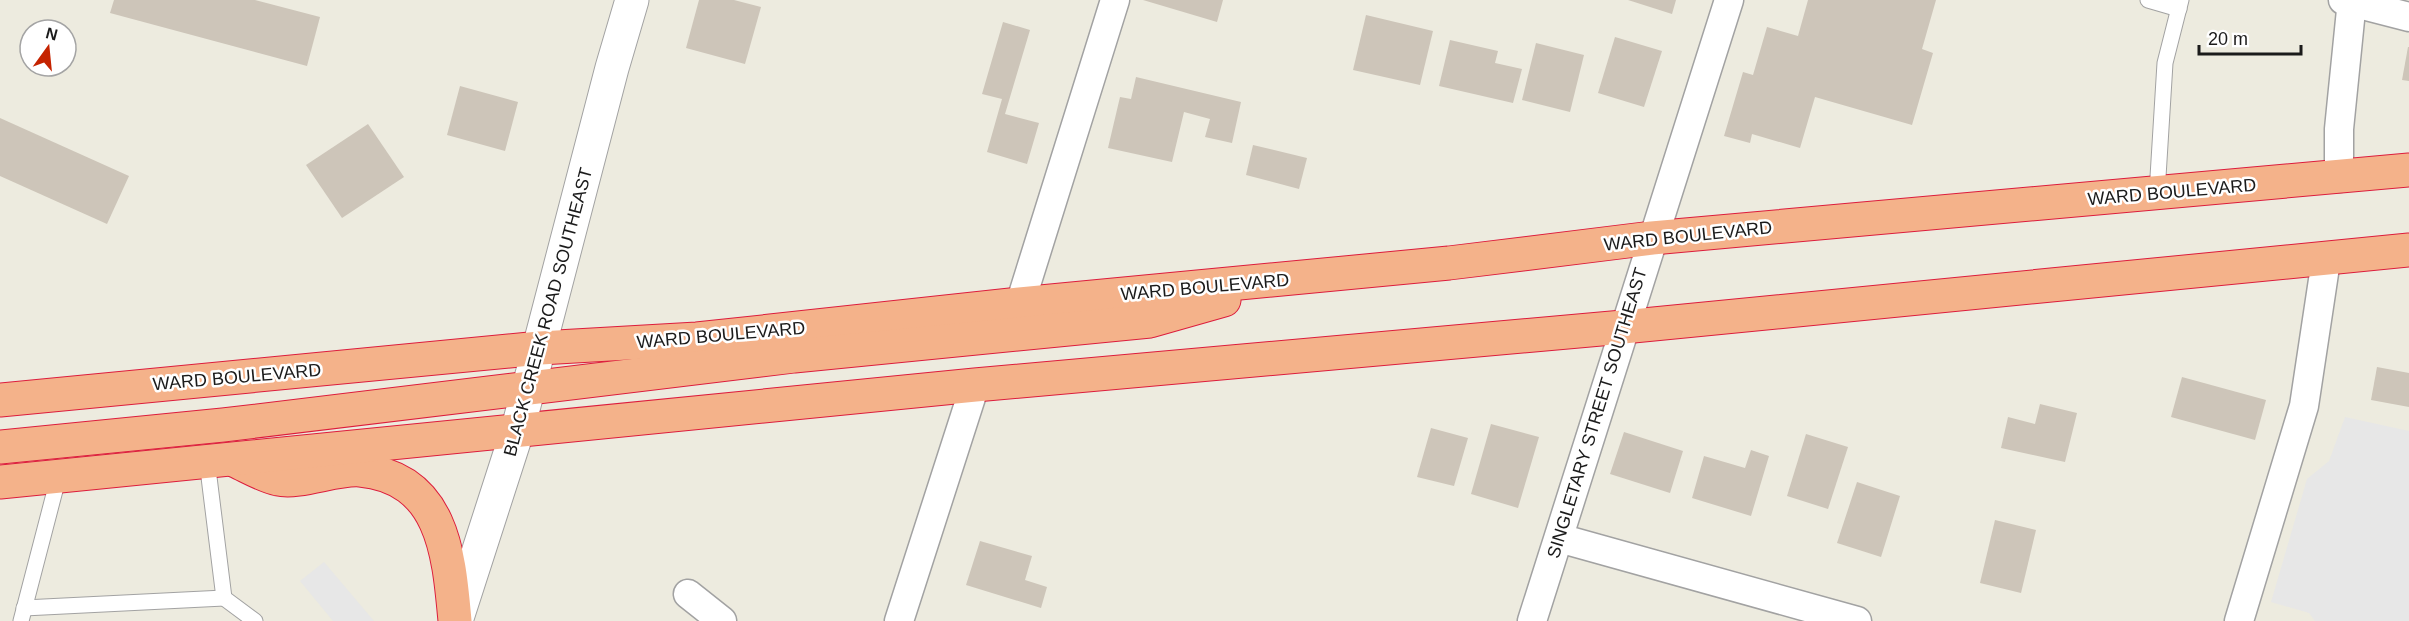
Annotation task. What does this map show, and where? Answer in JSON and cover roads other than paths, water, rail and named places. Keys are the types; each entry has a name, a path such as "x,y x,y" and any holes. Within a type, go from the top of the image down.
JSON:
{"highway":[{"name":"WARD BOULEVARD","path":"0,400 540,348 697,339 1020,304 1449,264 1652,238 2409,170"},
{"path":"0,482 975,385 1623,327 2326,260 2409,250"},
{"path":"0,447 223,426 530,386 640,376 794,356 1150,321 1302,277"},
{"path":"219,460 280,480 360,470 388,477 412,489 431,510 442,536 450,565 456,621"}],"street":[{"name":"BLACK CREEK ROAD SOUTHEAST","path":"456,621 517,432 612,68 632,0"},
{"path":"1020,304 1115,0"},
{"name":"SINGLETARY STREET SOUTHEAST","path":"1532,621 1623,327 1729,0"},
{"path":"2339,178 2339,129 2349,1 2409,17"},
{"path":"2239,621 2304,406 2326,260"},
{"path":"899,621 975,385"},
{"path":"1559,538 1857,621"},
{"path":"688,594 722,621"}],"lane":[{"path":"2148,0 2180,4 2165,63 2157,193"},
{"path":"219,460 224,598"},
{"path":"59,475 23,615 224,598 255,621"}]}
